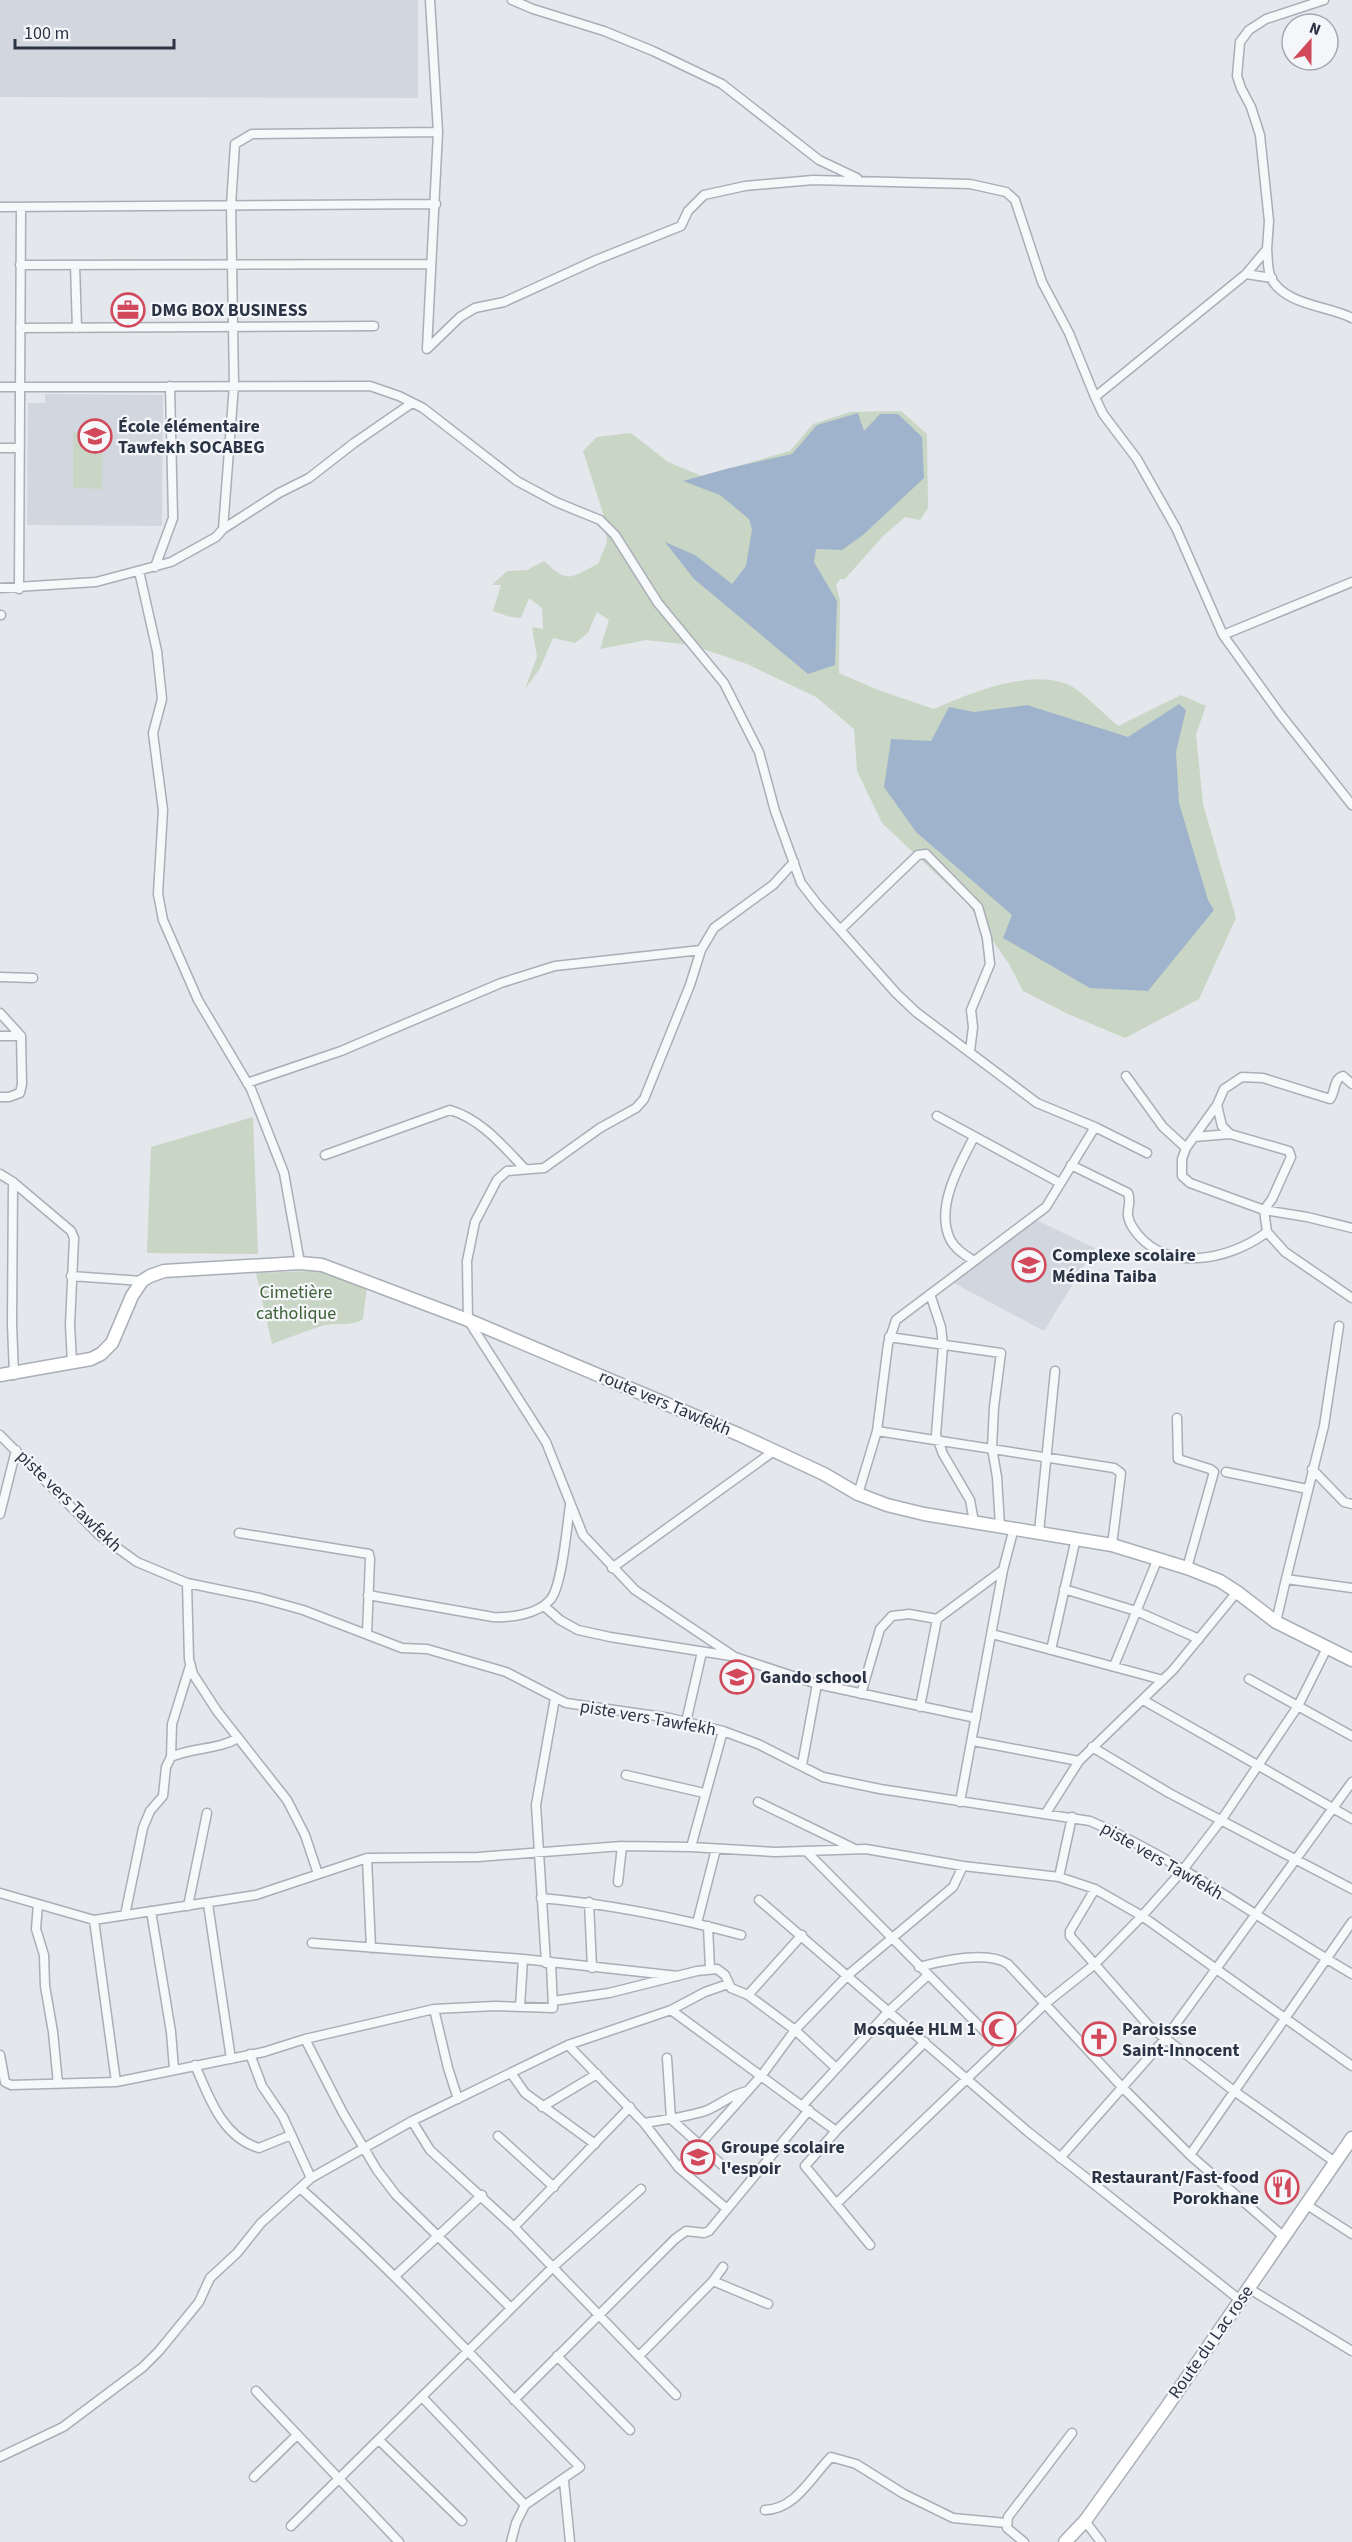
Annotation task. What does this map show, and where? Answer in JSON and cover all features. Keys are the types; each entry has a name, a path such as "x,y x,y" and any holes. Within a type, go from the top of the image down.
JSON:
{"street":[{"path":"430,0 438,132 427,349 460,317 475,308 504,302 596,260 681,226 688,211 704,195 745,186 813,180 970,184 988,186 1011,195 1015,200 1042,282 1069,333 1103,414 1137,459 1176,528 1222,635 1280,714 1352,805"},
{"path":"512,0 533,9 604,31 653,51 722,84 819,160 833,169 864,180"},
{"path":"1324,0 1281,12 1249,30 1240,42 1237,76 1260,135 1269,221 1267,249 1272,278 1284,292 1352,318"},
{"path":"223,529 234,385 231,205 235,144 252,134 438,132"},
{"path":"0,207 436,204"},
{"path":"19,589 21,207"},
{"path":"1095,397 1246,274 1267,249"},
{"path":"20,266 431,264"},
{"path":"75,265 77,328"},
{"path":"1246,274 1272,278"},
{"path":"20,328 374,326"},
{"path":"154,567 173,518 170,386"},
{"path":"0,387 370,386 399,396 423,408 516,481 556,502 600,520 615,535 658,603 724,683 759,752 775,811 803,887 896,993 916,1012 1037,1103 1095,1127 1147,1153"},
{"path":"0,588 19,589 96,582 171,562 216,537 223,529 279,493 309,478 354,442 412,403"},
{"path":"0,448 20,448"},
{"path":"139,571 157,651 162,699 153,733 163,810 158,894 163,920 198,1000 247,1083 284,1173 300,1263"},
{"path":"1222,635 1352,582"},
{"path":"841,929 918,855 926,854 978,907 987,938 990,964 971,1010 973,1027 970,1051"},
{"path":"735,1657 634,1590 583,1535 546,1442 468,1320 467,1261 475,1222 497,1180 507,1171 544,1168 600,1128 636,1108 644,1099 690,985 701,950 714,928 773,885 794,862"},
{"path":"247,1083 341,1050 501,983 555,966 701,950"},
{"path":"0,977 33,978"},
{"path":"0,1012 21,1036 20,1092 9,1097 0,1097"},
{"path":"0,1036 21,1036"},
{"path":"1126,1076 1163,1127 1186,1148"},
{"path":"1352,1084 1343,1076 1339,1078 1335,1082 1335,1092 1330,1099 1263,1078 1242,1077 1224,1089 1218,1105 1186,1148 1182,1159 1182,1176 1190,1184 1264,1210 1307,1216 1352,1228"},
{"path":"1218,1105 1222,1126 1230,1134"},
{"path":"325,1155 450,1110 481,1126 525,1169"},
{"path":"937,1116 1060,1183"},
{"path":"858,1494 877,1431 889,1337 896,1320 1046,1207 1095,1127"},
{"path":"1194,1137 1230,1134 1289,1151 1291,1156 1272,1199 1264,1210 1267,1232 1285,1252 1352,1298"},
{"path":"974,1137 957,1169 946,1208 945,1221 950,1239 957,1249 974,1261"},
{"path":"1071,1165 1128,1193 1130,1198 1126,1212 1133,1227 1150,1248 1173,1256 1195,1259 1213,1257 1267,1232"},
{"path":"0,1174 13,1182 71,1231 74,1238 71,1276 72,1362"},
{"path":"13,1182 14,1375"},
{"name":"route vers Tawfekh","path":"142,1281 164,1271 300,1263 322,1265 342,1271 468,1320 774,1451 858,1494 915,1512 1112,1545 1187,1568 1238,1592 1276,1622 1352,1660"},
{"path":"0,1376 14,1375 101,1354 112,1343 132,1296 142,1281 71,1276"},
{"path":"930,1294 943,1346 936,1435 970,1500 974,1522"},
{"path":"1276,1622 1324,1426 1339,1326"},
{"path":"889,1337 1001,1353 994,1407 992,1448 997,1477 1000,1526"},
{"path":"1039,1532 1055,1371"},
{"path":"1177,1418 1178,1459 1210,1468 1214,1472 1187,1568"},
{"path":"877,1431 1103,1464 1121,1473 1112,1545"},
{"name":"piste vers Tawfekh","path":"0,1435 106,1540 137,1562 187,1583 260,1598 402,1647 427,1649 506,1672 555,1698 577,1705 619,1710 723,1731 802,1765 823,1777 960,1802 1090,1821 1115,1832 1182,1871 1352,1974"},
{"path":"0,1514 16,1450"},
{"path":"612,1568 774,1451"},
{"path":"1312,1469 1344,1502 1352,1504"},
{"path":"1226,1472 1307,1489"},
{"path":"368,1595 494,1617 511,1618 544,1606 556,1592 570,1505"},
{"path":"960,1802 1014,1528"},
{"path":"239,1533 364,1552 370,1558 367,1634"},
{"path":"1051,1650 1076,1538"},
{"path":"1114,1666 1158,1558"},
{"path":"920,1707 937,1619 1004,1570"},
{"path":"1286,1579 1352,1588"},
{"path":"125,1915 143,1828 150,1811 163,1796 166,1767 171,1757 172,1724 190,1666 187,1583"},
{"path":"1064,1589 1136,1611 1199,1639"},
{"path":"1046,1813 1079,1761 1163,1680 1238,1592"},
{"path":"544,1606 560,1620 578,1630 735,1657 817,1684 976,1718"},
{"path":"861,1694 880,1629 892,1616 909,1614 937,1619"},
{"path":"992,1634 1163,1680"},
{"path":"836,2204 1046,2003 1095,1964 1182,1871 1222,1819 1298,1706 1327,1648"},
{"path":"686,1722 702,1652"},
{"path":"190,1666 217,1711 287,1800 305,1835 318,1874"},
{"path":"1249,1679 1352,1736"},
{"path":"802,1765 817,1684"},
{"path":"0,2055 2,2082 11,2085 116,2082 231,2059 434,2009 495,2006 553,2008 544,1910 540,1898 536,1805 555,1698"},
{"path":"1143,1700 1352,1819"},
{"path":"691,1847 704,1793 723,1731"},
{"path":"171,1757 187,1750 212,1747 238,1738"},
{"path":"972,1741 1079,1761"},
{"path":"1092,1747 1169,1792 1352,1889"},
{"path":"626,1775 704,1793"},
{"path":"1060,2158 1165,2039 1352,1782"},
{"path":"758,1802 853,1848"},
{"path":"188,1906 207,1813"},
{"path":"1059,1877 1072,1817"},
{"path":"618,1882 622,1846"},
{"path":"2,1895 94,1920 256,1895 367,1858 439,1858 622,1846 807,1852 866,1849 963,1866 1059,1877 1095,1889 1142,1916 1352,2066"},
{"path":"698,1923 716,1849"},
{"path":"807,1852 927,1976 1000,2047"},
{"path":"367,1858 371,1948"},
{"path":"679,2168 762,2075 795,2030 848,1975 953,1887 963,1866"},
{"path":"1095,1889 1070,1933 1145,2022 1234,2091 1335,2163"},
{"path":"540,1898 589,1902 698,1923 741,1935"},
{"path":"759,1900 1060,2158 1240,2300"},
{"path":"589,1902 592,1968"},
{"path":"38,1904 36,1929 44,1955 45,1986 53,2032 58,2084"},
{"path":"208,1904 231,2059"},
{"path":"151,1911 174,2069"},
{"path":"94,1920 116,2082"},
{"path":"1190,2155 1352,1922"},
{"path":"708,1926 710,1969"},
{"path":"748,1995 802,1935"},
{"path":"312,1943 523,1959 678,1976"},
{"path":"919,1966 972,1958 1002,1960 1046,2003 1123,2088 1190,2155 1284,2237"},
{"path":"520,2007 523,1959"},
{"path":"553,2001 609,1993 710,1969 723,1972 728,1984 736,1991 748,1995 795,2030 836,2068"},
{"path":"514,2400 675,2239 688,2231 706,2233 836,2068 889,2011 927,1976"},
{"path":"0,2457 63,2427 143,2367 199,2302 210,2278 237,2253 261,2223 311,2178 412,2121 568,2045 671,2010 705,1992 728,1984"},
{"path":"434,2009 458,2099"},
{"path":"671,2010 836,2131"},
{"path":"305,2039 362,2148 396,2195 512,2308"},
{"path":"870,2245 805,2166 836,2131 925,2042"},
{"path":"568,2045 630,2107 679,2168 727,2208"},
{"path":"250,2054 262,2086 283,2117 311,2178"},
{"path":"667,2058 671,2119 722,2165"},
{"path":"195,2065 208,2096 231,2133 259,2148 291,2135"},
{"path":"511,2073 525,2093 542,2108 595,2144"},
{"path":"542,2108 597,2074"},
{"path":"644,2123 705,2111 733,2094 747,2091"},
{"path":"514,2227 630,2107"},
{"path":"412,2121 430,2150 482,2195 676,2395"},
{"path":"498,2136 554,2187"},
{"name":"Route du Lac rose","path":"1065,2542 1084,2521 1351,2143"},
{"path":"300,2188 354,2235 580,2468 564,2481 525,2505 516,2523 511,2542"},
{"path":"291,2526 553,2268 641,2189"},
{"path":"395,2276 482,2195"},
{"path":"1307,2205 1352,2234"},
{"path":"639,2356 713,2281 723,2267"},
{"path":"713,2281 768,2304"},
{"path":"1248,2288 1352,2351"},
{"path":"557,2356 630,2430"},
{"path":"256,2391 399,2542"},
{"path":"422,2397 525,2505"},
{"path":"1024,2542 1007,2528 1008,2517 1072,2433"},
{"path":"254,2477 297,2435"},
{"path":"379,2440 462,2521"},
{"path":"765,2510 776,2510 790,2503 831,2457 855,2464 904,2494 953,2518 1006,2523"},
{"path":"564,2481 570,2542"},
{"path":"1084,2521 1101,2542"}],"shaded area":[{"path":"0,0 418,0 418,98 0,97"},
{"name":"École élémentaire Tawfekh SOCABEG","path":"45,394 163,395 162,526 27,525 28,403 45,403"},
{"name":"Complexe scolaire Médina Taiba","path":"1034,1219 1095,1248 1044,1331 952,1282"}],"green space":[{"path":"901,411 927,434 928,508 920,520 905,517 883,536 845,579 840,579 836,585 840,600 839,673 878,690 934,709 985,689 1005,684 1043,679 1061,682 1082,693 1118,726 1181,695 1206,706 1196,734 1203,804 1236,918 1199,999 1125,1038 1068,1014 1023,991 1009,964 967,903 882,823 857,771 854,729 816,697 747,664 691,645 646,640 600,649 609,620 597,612 588,633 575,643 553,638 539,670 525,689 537,657 532,627 543,629 542,608 529,598 521,618 493,611 501,585 492,585 507,571 527,570 544,561 564,576 570,576 598,564 607,542 603,513 583,451 597,437 631,433 668,462 702,476 790,451 813,424 850,412"},
{"path":"73,432 103,432 102,489 73,488"},
{"path":"253,1117 258,1254 147,1253 151,1147"},
{"name":"Cimetière catholique","path":"328,1272 367,1287 363,1319 354,1323 322,1326 272,1344 256,1273"}],"water":[{"path":"858,413 864,431 880,414 898,414 922,437 924,478 863,535 842,550 816,549 814,562 837,601 835,665 808,674 694,579 665,542 695,555 732,584 746,566 752,529 749,519 720,495 683,481 792,454 817,425"},
{"path":"1179,704 1186,710 1176,752 1179,803 1208,900 1214,910 1148,991 1090,988 1003,938 1012,915 916,832 884,787 891,739 931,741 949,707 974,712 1027,705 1128,737"}],"place":[{"name":"DMG BOX BUSINESS","path":"128,310"},
{"name":"École élémentaire Tawfekh SOCABEG","path":"95,436"},
{"name":"Complexe scolaire Médina Taiba","path":"1029,1265"},
{"name":"Gando school","path":"737,1677"},
{"name":"Mosquée HLM 1","path":"999,2029"},
{"name":"Paroissse Saint-Innocent","path":"1099,2039"},
{"name":"Groupe scolaire l'espoir","path":"698,2157"},
{"name":"Restaurant/Fast-food Porokhane","path":"1282,2187"}]}
